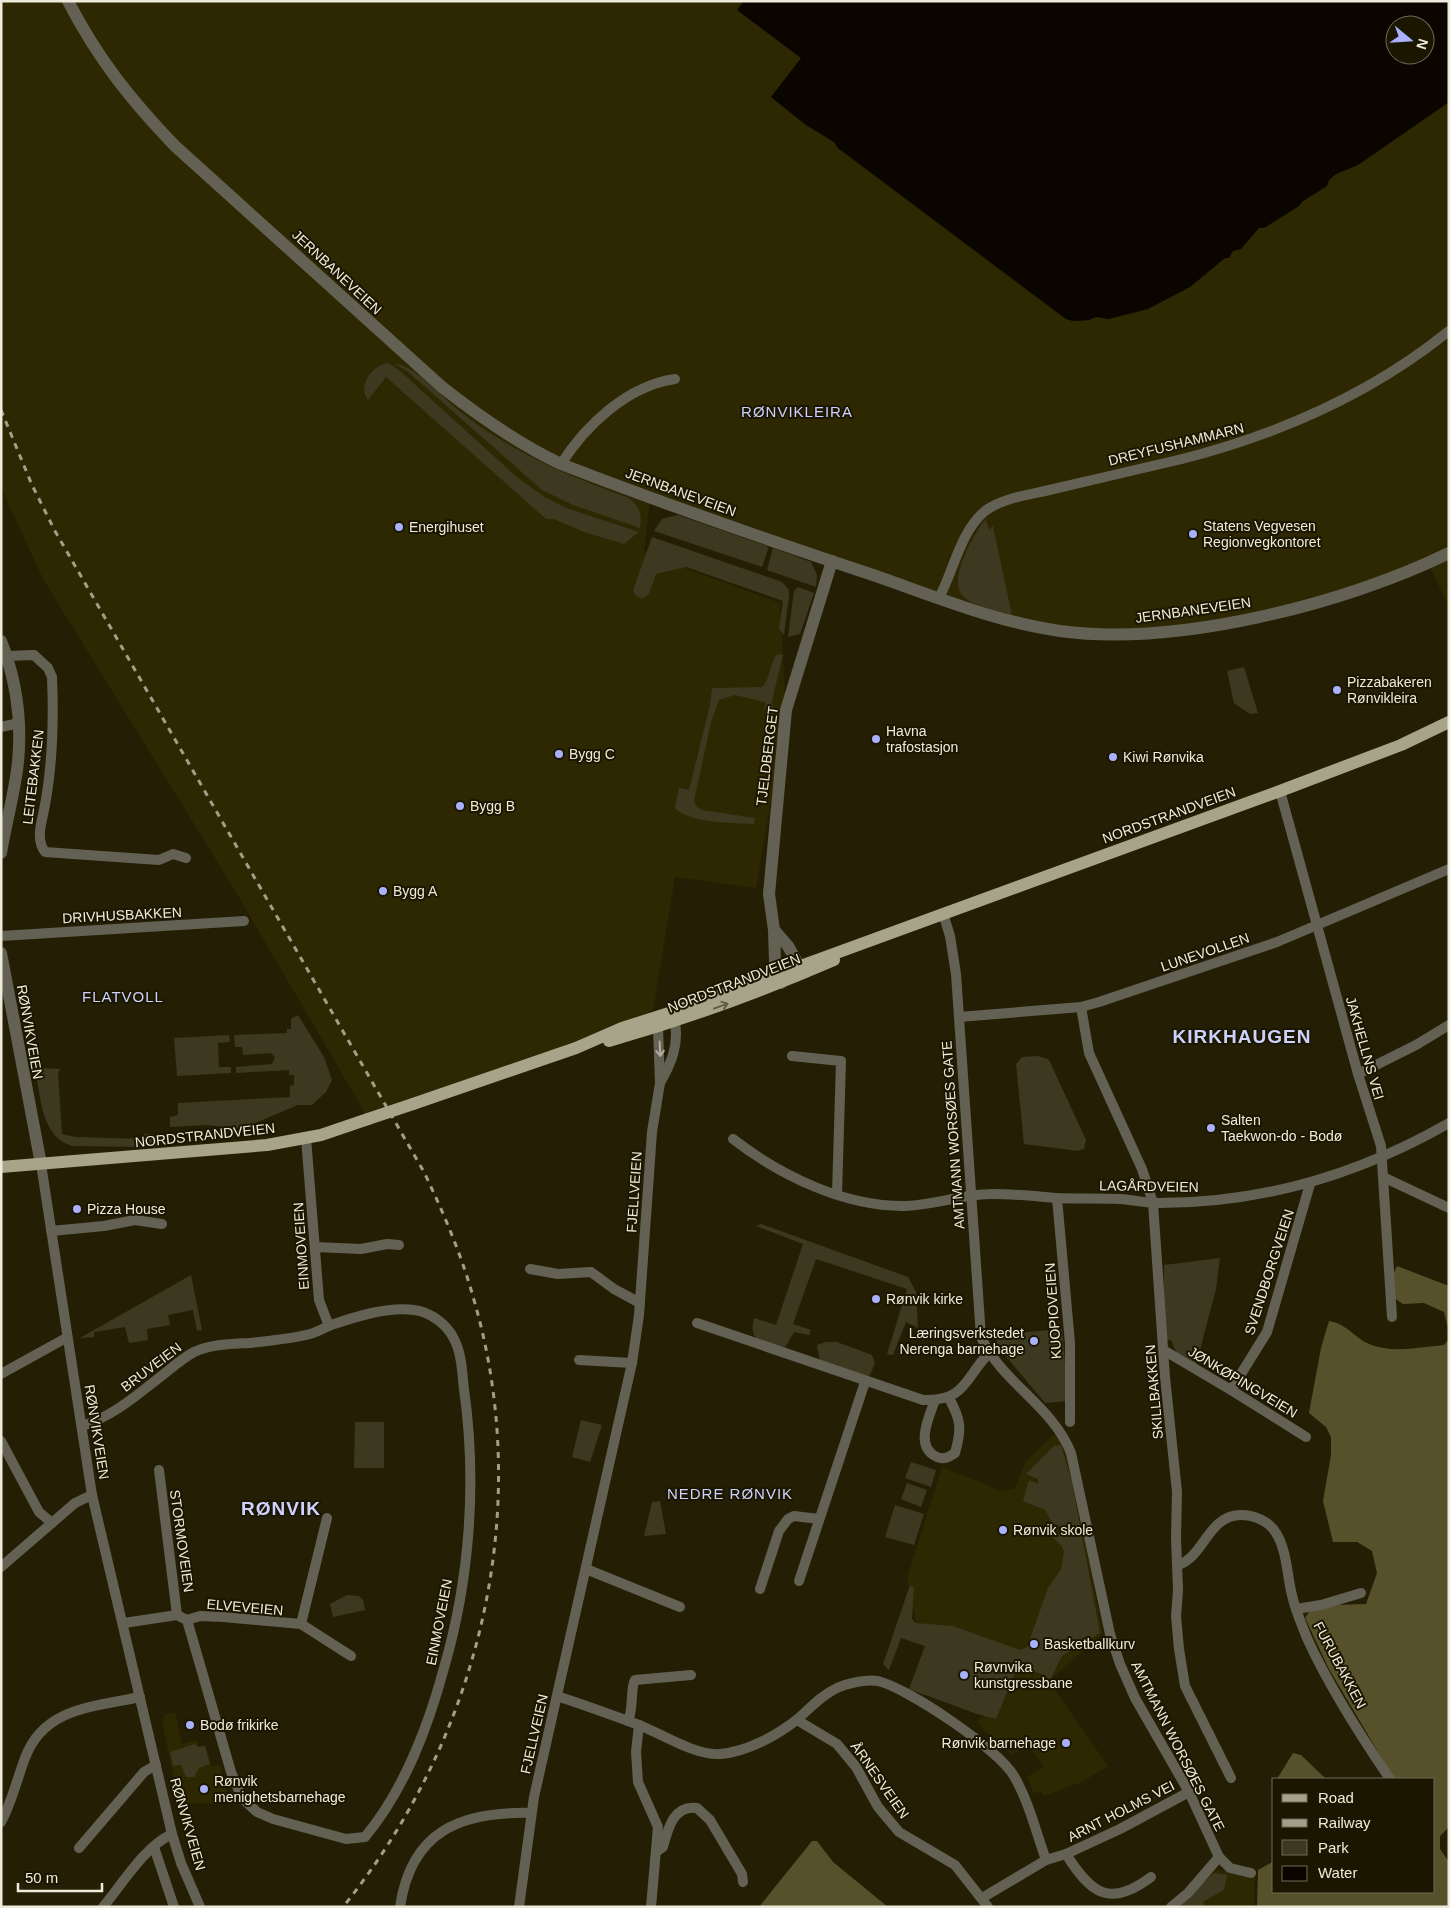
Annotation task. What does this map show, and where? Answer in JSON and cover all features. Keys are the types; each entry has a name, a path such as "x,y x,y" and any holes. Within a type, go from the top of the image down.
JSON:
{"main road":[{"name":"NORDSTRANDVEIEN","path":"576,1048 591,1047 675,1023 779,978 898,930 1280,791 1401,745 1449,722"},
{"name":"NORDSTRANDVEIEN","path":"1,1167 215,1151 306,1138 368,1119 576,1048 622,1028 779,978"}],"street":[{"name":"JERNBANEVEIEN","path":"68,1 106,67 148,118 175,146 442,387 484,421 561,464 939,598 1021,624 1053,629 1103,634 1147,634 1218,624 1308,604 1365,587 1449,553"},
{"name":"DREYFUSHAMMARN","path":"939,598 964,540 985,510 1030,494 1181,459 1272,432 1340,402 1377,381 1412,360 1449,331"},
{"path":"561,464 572,446 586,429 621,402 658,382 675,379"},
{"name":"TJELDBERGET","path":"779,978 769,894 786,710 832,561"},
{"path":"1,641 7,656 19,723 18,764 1,853"},
{"name":"LEITEBAKKEN","path":"7,656 34,655 48,668 52,676 53,748 40,827 40,846 45,852 159,860 173,854 186,858"},
{"path":"1,726 19,723"},
{"name":"JAKHELLNS VEI","path":"1280,791 1316,927 1358,1074 1381,1146 1392,1317"},
{"name":"LUNEVOLLEN","path":"958,1017 1081,1007 1316,927 1449,869"},
{"name":"AMTMANN WORSØES GATE","path":"943,913 950,936 958,1017 980,1337 988,1354 1049,1416 1066,1440 1071,1453 1110,1634 1120,1664 1135,1698 1188,1792 1219,1857"},
{"name":"DRIVHUSBAKKEN","path":"1,936 244,921"},
{"path":"774,930 788,946 801,969"},
{"name":"RØNVIKVEIEN","path":"1,953 4,993 41,1164 66,1338 92,1495 124,1623 172,1834 181,1863 200,1907"},
{"name":"SKILLBAKKEN","path":"1081,1007 1089,1053 1142,1169 1153,1203 1165,1351 1165,1377 1177,1492 1176,1538 1178,1565 1176,1616 1185,1686 1232,1778"},
{"path":"663,1015 675,1023"},
{"name":"FJELLVEIEN","path":"519,1907 531,1813 632,1363 640,1303 652,1132 660,1083 658,1028 663,1015"},
{"name":"FJELLVEIEN","path":"660,1083 670,1066 674,1051 675,1023"},
{"path":"1358,1074 1449,1026"},
{"path":"792,1056 841,1061 837,1194"},
{"name":"LAGÅRDVEIEN","path":"733,1139 780,1169 820,1188 875,1204 907,1206 971,1195 992,1194 1153,1203 1208,1201 1310,1184 1382,1158 1449,1123"},
{"name":"EINMOVEIEN","path":"187,1620 231,1772 242,1798 257,1812 273,1819 346,1839 365,1837 393,1798 404,1775 430,1715 448,1655 467,1537 470,1483 469,1437 459,1352 454,1338 441,1322 426,1313 403,1309 329,1326 319,1300 306,1138"},
{"path":"1383,1177 1449,1208"},
{"name":"SVENDBORGVEIEN","path":"1231,1390 1267,1332 1310,1184"},
{"name":"KUOPIOVEIEN","path":"1057,1198 1070,1342 1070,1422"},
{"path":"51,1231 104,1226 135,1220 162,1224"},
{"path":"315,1246 361,1249 387,1244 399,1245"},
{"path":"530,1269 558,1274 591,1272 614,1289 640,1303"},
{"path":"698,1323 909,1397 936,1400 949,1398 969,1379 988,1354"},
{"name":"BRUVEIEN","path":"82,1426 100,1421 118,1410 194,1352 219,1345 253,1343 311,1334 329,1326"},
{"path":"1,1374 66,1338"},
{"name":"JØNKØPINGVEIEN","path":"1165,1351 1306,1437"},
{"path":"579,1360 632,1363"},
{"path":"798,1581 865,1382"},
{"path":"936,1400 929,1416 924,1444 928,1451 935,1456 949,1457 955,1453 960,1432 960,1418 949,1398"},
{"path":"1,1441 39,1512 52,1522"},
{"name":"STORMOVEIEN","path":"159,1470 176,1615"},
{"path":"1,1567 75,1503 92,1495"},
{"path":"760,1589 784,1524 794,1516 819,1519"},
{"name":"FURUBAKKEN","path":"1178,1565 1188,1562 1216,1524 1227,1517 1253,1516 1267,1522 1277,1533 1296,1609 1308,1638 1327,1677 1389,1778"},
{"name":"ELVEVEIEN","path":"301,1624 327,1518"},
{"path":"586,1569 680,1607"},
{"path":"1296,1609 1321,1605 1361,1593"},
{"path":"124,1623 176,1615 187,1620"},
{"name":"ELVEVEIEN","path":"187,1620 200,1616 301,1624 351,1656"},
{"path":"628,1722 633,1707 632,1684 635,1680 691,1676"},
{"path":"557,1696 639,1725 697,1750 710,1754 722,1754 755,1744 797,1720 827,1693 840,1686 877,1681 931,1707 959,1726 1001,1761 1013,1774 1030,1812 1046,1860"},
{"path":"1,1822 30,1745 46,1724 66,1714 140,1697"},
{"name":"ÅRNESVEIEN","path":"797,1720 837,1744 856,1767 878,1807 899,1832 955,1865 985,1902 1046,1860"},
{"path":"639,1725 636,1752 638,1782 658,1827 651,1907"},
{"path":"79,1848 144,1772 156,1765"},
{"name":"ARNT HOLMS VEI","path":"1046,1860 1066,1854 1120,1829 1188,1792"},
{"path":"657,1851 664,1847 673,1819 686,1808 697,1808 702,1811 714,1828 742,1874 743,1882"},
{"path":"400,1907 406,1878 412,1866 422,1851 446,1827 483,1814 531,1813"},
{"path":"103,1907 154,1847 172,1834"},
{"path":"154,1847 174,1907"},
{"name":"ARNT HOLMS VEI","path":"1066,1854 1078,1873 1092,1887 1114,1897 1132,1892 1152,1878"},
{"path":"1171,1907 1188,1893 1219,1857 1230,1868 1252,1873"}],"shaded area":[{"path":"1,1 744,1 738,10 801,58 772,98 806,125 834,142 838,148 1021,286 1066,319 1073,321 1089,320 1096,317 1109,319 1190,287 1225,258 1229,258 1233,251 1241,249 1259,227 1264,228 1299,206 1303,201 1327,186 1329,180 1336,174 1358,165 1449,102 1449,607 1428,563 1308,604 1147,634 1021,623 651,492 644,553 780,603 786,710 756,888 675,877 653,1011 597,1035 499,1070 365,1113 234,889 43,579 1,488"},
{"path":"1397,1266 1449,1286 1449,1332 1444,1312 1424,1303 1403,1304 1394,1298 1393,1275"},
{"path":"1329,1321 1341,1325 1369,1344 1387,1349 1444,1345 1449,1339 1449,1827 1440,1836 1440,1849 1449,1862 1449,1907 1257,1907 1258,1870 1272,1862 1272,1893 1435,1893 1435,1778 1389,1778 1387,1767 1329,1669 1305,1618 1309,1612 1338,1605 1366,1604 1377,1573 1372,1551 1357,1542 1333,1542 1323,1501 1331,1455 1331,1437 1326,1427 1309,1413 1321,1348"},
{"name":"Rønvik skole","path":"1059,1435 1067,1455 1077,1498 1103,1634 1049,1681 1108,1766 1082,1782 1043,1796 1041,1791 1034,1794 1027,1777 1044,1766 1027,1744 1012,1755 976,1722 986,1715 996,1719 918,1632 907,1578 942,1467 1002,1491 1015,1488 1026,1461 1052,1436"},
{"path":"175,1712 182,1744 197,1740 199,1747 205,1745 211,1766 220,1765 227,1790 226,1800 222,1804 179,1803 162,1721 166,1714"},
{"path":"1293,1753 1301,1755 1325,1778 1278,1778"},
{"path":"812,1841 817,1841 833,1862 888,1907 759,1907"},
{"path":"1215,1869 1255,1876 1254,1907 1165,1907"}],"green space":[{"path":"388,363 400,371 518,478 545,497 566,508 639,532 624,544 584,532 554,519 546,519 386,377 368,400 364,388 365,382 372,372"},
{"path":"395,364 412,370 462,413 521,452 563,472 629,498 636,505 639,512 641,519 640,528 573,505 542,490 407,371"},
{"path":"678,515 767,546 768,549 762,567 654,531 662,519"},
{"path":"986,519 989,530 993,526 1012,615 974,603 964,597 959,590 958,580 964,558 975,535"},
{"path":"652,537 782,582 789,590 784,635 779,629 783,601 686,567 656,574 649,594 642,599 636,596 633,590"},
{"path":"773,548 811,562 817,575 816,587 767,570"},
{"path":"798,587 814,593 800,634 788,637 794,591"},
{"path":"783,654 772,701 774,724 766,723 765,702 735,695 719,700 711,722 694,801 696,806 702,810 755,818 754,824 712,821 690,817 681,813 675,808 679,788 689,790 710,705 712,688 762,687 767,680 776,655"},
{"path":"1244,667 1258,713 1250,714 1234,703 1227,671"},
{"path":"298,1015 324,1057 332,1080 326,1092 312,1105 298,1105 241,1129 207,1125 170,1127 170,1117 178,1115 178,1103 290,1097 290,1086 294,1085 294,1075 289,1075 289,1070 236,1073 236,1067 272,1064 275,1057 271,1053 243,1055 242,1047 235,1047 234,1035 287,1033 287,1029 291,1029 291,1019"},
{"path":"229,1035 230,1042 218,1043 219,1067 231,1067 231,1073 177,1076 174,1038"},
{"path":"1038,1056 1048,1059 1050,1062 1086,1140 1084,1149 1078,1151 1024,1144 1016,1064 1022,1057"},
{"path":"35,1068 61,1069 58,1072 62,1134 76,1137 144,1139 144,1134 154,1134 154,1142 143,1147 72,1146 61,1141 54,1134 44,1114"},
{"path":"761,1224 908,1277 916,1292 918,1328 906,1322 893,1355 887,1354 907,1289 816,1259 793,1324 811,1330 809,1335 794,1332 783,1348 759,1340 753,1332 754,1318 776,1325 803,1244 756,1226"},
{"path":"1220,1258 1216,1289 1196,1365 1177,1354 1171,1340 1164,1340 1164,1265"},
{"path":"191,1275 202,1330 197,1331 193,1310 168,1315 170,1325 147,1329 148,1340 129,1343 125,1327 94,1332 94,1337 80,1338"},
{"path":"1062,1329 1068,1401 1045,1403 999,1348 995,1335"},
{"path":"826,1342 837,1342 872,1355 875,1363 870,1375 866,1377 820,1361 817,1345"},
{"path":"581,1420 602,1425 590,1462 572,1457"},
{"path":"355,1422 384,1422 384,1468 354,1468"},
{"path":"1061,1445 1072,1482 1100,1633 1062,1656 1050,1680 1044,1675 1018,1665 996,1719 909,1689 925,1646 901,1638 889,1670 883,1664 910,1585 914,1588 912,1619 916,1623 953,1626 1020,1650 1027,1647 1048,1588 1061,1569 1064,1552 1062,1546 1052,1537 1061,1531 1060,1526 1052,1523 1045,1510 1023,1501 1029,1480 1038,1484 1038,1479 1026,1474 1054,1446"},
{"path":"911,1462 936,1470 931,1487 905,1478"},
{"path":"907,1483 927,1490 921,1507 901,1499"},
{"path":"660,1501 666,1534 644,1536 652,1502"},
{"path":"895,1505 924,1514 914,1545 885,1537"},
{"path":"347,1595 359,1596 363,1600 365,1610 333,1617 330,1604"},
{"path":"195,1744 198,1747 205,1746 210,1764 199,1768 194,1777 186,1777 181,1765 173,1766 170,1752"},
{"path":"1214,1873 1227,1875 1224,1890 1203,1902 1205,1907 1175,1907"}],"water":[{"path":"744,1 1449,1 1449,102 1358,165 1336,174 1329,180 1327,186 1303,201 1299,206 1264,228 1259,228 1241,249 1233,251 1229,258 1225,258 1190,287 1148,309 1109,319 1096,317 1089,320 1073,321 1066,319 838,148 834,142 806,125 771,97 801,58 737,10"}],"railway":[{"path":"1,410 32,485 55,531 424,1172 452,1235 474,1300 491,1380 498,1460 495,1540 482,1619 460,1696 429,1771 390,1841 343,1907"}],"place":[{"name":"Energihuset","path":"399,527"},
{"name":"Statens Vegvesen Regionvegkontoret","path":"1193,534"},
{"name":"Pizzabakeren Rønvikleira","path":"1337,690"},
{"name":"Havna trafostasjon","path":"876,739"},
{"name":"Bygg C","path":"559,754"},
{"name":"Kiwi Rønvika","path":"1113,757"},
{"name":"Bygg B","path":"460,806"},
{"name":"Bygg A","path":"383,891"},
{"name":"Salten Taekwon-do - Bodø","path":"1211,1128"},
{"name":"Pizza House","path":"77,1209"},
{"name":"Rønvik kirke","path":"876,1299"},
{"name":"Læringsverkstedet Nerenga barnehage","path":"1034,1341"},
{"name":"Rønvik skole","path":"1003,1530"},
{"name":"Basketballkurv","path":"1034,1644"},
{"name":"Røvnvika kunstgressbane","path":"964,1675"},
{"name":"Bodø frikirke","path":"190,1725"},
{"name":"Rønvik barnehage","path":"1066,1743"},
{"name":"Rønvik menighetsbarnehage","path":"204,1789"}],"district":[{"name":"RØNVIKLEIRA","path":"797,411"},
{"name":"FLATVOLL","path":"123,996"},
{"name":"KIRKHAUGEN","path":"1242,1036"},
{"name":"NEDRE RØNVIK","path":"730,1493"},
{"name":"RØNVIK","path":"281,1508"}]}
